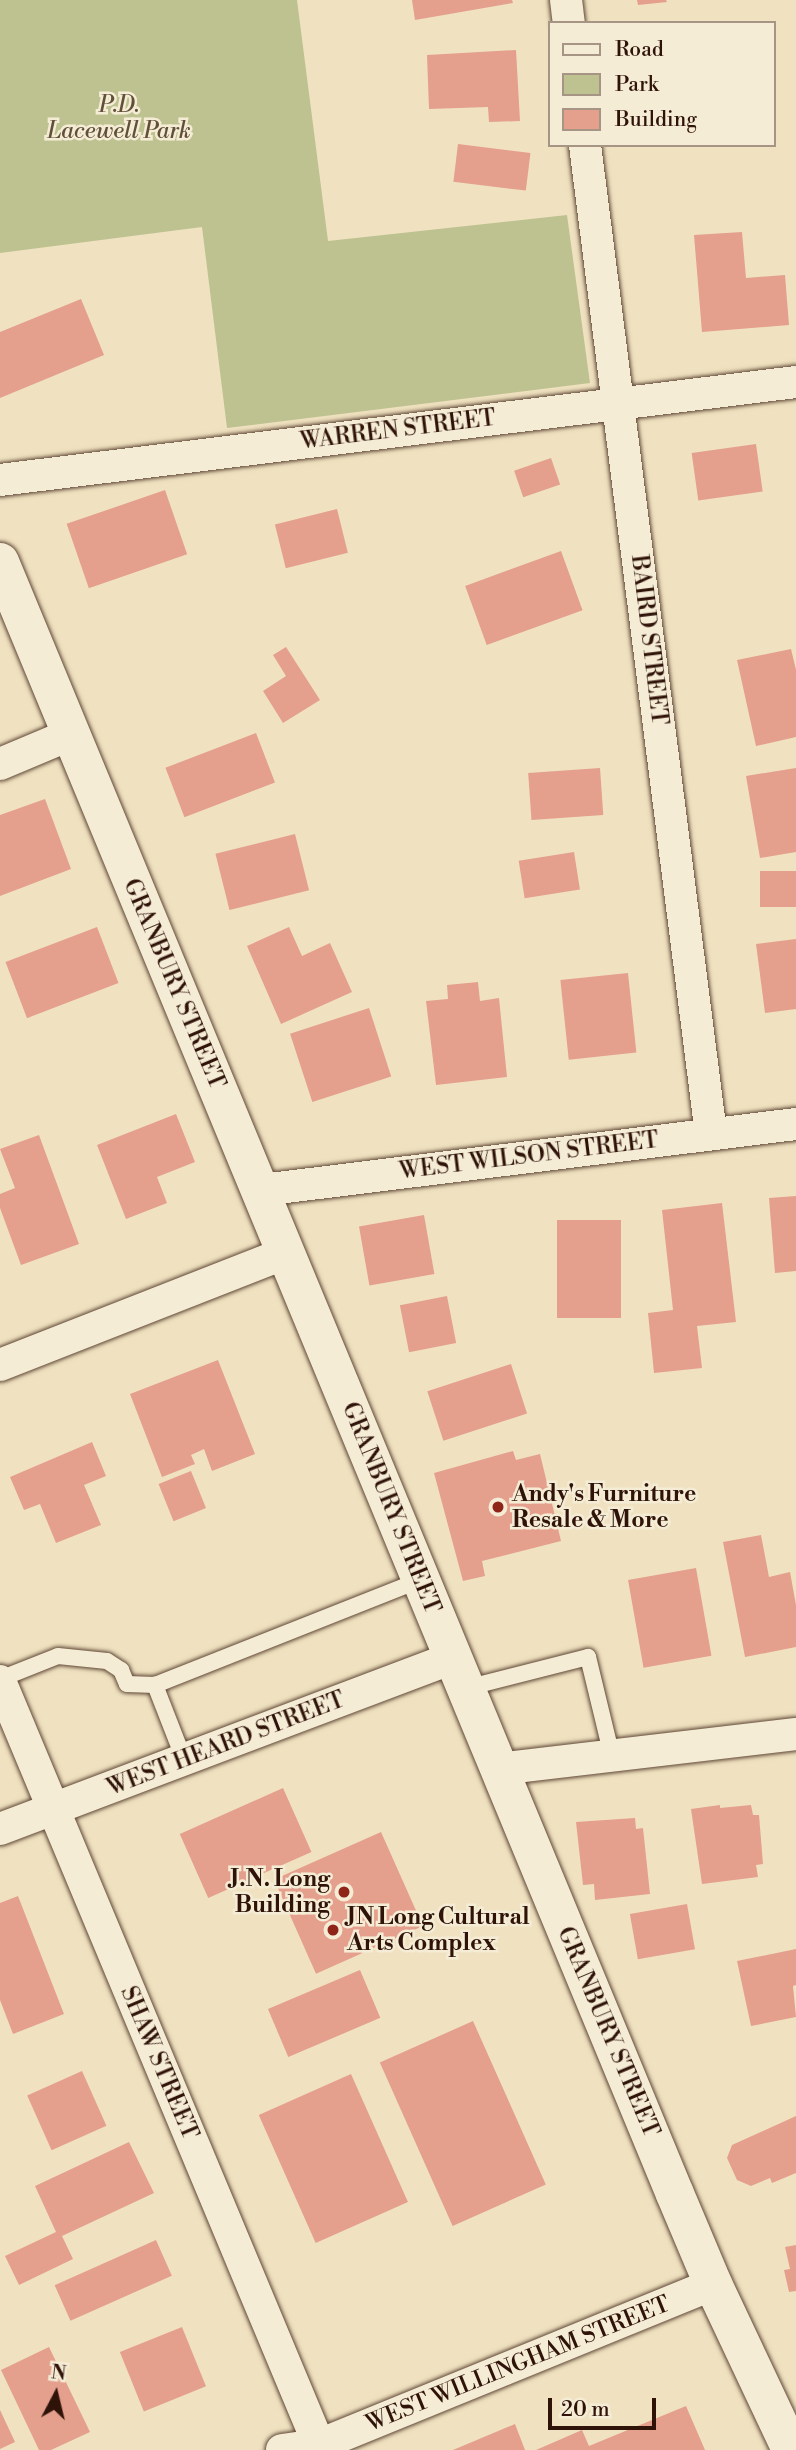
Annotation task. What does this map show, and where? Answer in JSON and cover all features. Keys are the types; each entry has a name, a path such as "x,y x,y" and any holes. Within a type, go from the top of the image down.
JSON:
{"street":[{"path":"566,0 569,21"},
{"name":"BAIRD STREET","path":"585,147 711,1134"},
{"name":"WARREN STREET","path":"0,480 796,382"},
{"name":"GRANBURY STREET","path":"0,562 69,735 288,1252 458,1673 713,2284 791,2450"},
{"path":"0,764 69,735"},
{"name":"WEST WILSON STREET","path":"261,1190 796,1124"},
{"path":"0,1365 288,1252"},
{"name":"WEST HEARD STREET","path":"0,1829 185,1762 458,1673"},
{"name":"SHAW STREET","path":"0,1680 319,2445"},
{"path":"498,1769 796,1734"},
{"name":"WEST WILLINGHAM STREET","path":"282,2450 319,2445 713,2284"}],"lane":[{"path":"0,1680 58,1656 107,1661 121,1670 127,1684 155,1685 420,1580"},
{"path":"458,1673 588,1657 612,1756"},
{"path":"155,1685 185,1762"}],"green space":[{"name":"P.D. Lacewell Park","path":"0,0 297,0 328,241 567,215 590,383 227,428 202,227 0,253"}],"building":[{"path":"412,0 512,0 513,3 415,20"},
{"path":"637,0 666,0 667,2 638,5"},
{"path":"516,50 520,121 489,122 488,107 429,109 427,55"},
{"path":"458,144 530,153 526,191 453,182"},
{"path":"742,232 746,278 785,275 789,325 702,332 694,235"},
{"path":"81,299 104,355 0,398 0,332"},
{"path":"756,444 763,492 698,501 692,453"},
{"path":"551,458 560,484 523,497 514,471"},
{"path":"165,490 187,554 89,588 67,524"},
{"path":"337,509 348,553 286,568 275,524"},
{"path":"561,551 583,610 487,645 465,586"},
{"path":"286,647 320,700 283,723 263,691 286,676 273,655"},
{"path":"791,649 796,670 796,737 756,746 737,660"},
{"path":"256,733 275,782 184,817 165,768"},
{"path":"600,768 603,815 531,820 528,773"},
{"path":"796,768 796,852 760,858 746,776"},
{"path":"45,799 71,869 0,896 0,815"},
{"path":"295,834 309,890 229,910 215,854"},
{"path":"574,852 580,890 525,898 519,861"},
{"path":"760,871 796,871 796,907 760,907"},
{"path":"97,927 119,983 27,1018 6,962"},
{"path":"289,927 302,956 330,943 352,992 281,1024 247,946"},
{"path":"796,939 796,1009 765,1013 756,944"},
{"path":"628,973 636,1053 569,1060 560,980"},
{"path":"478,982 480,1001 499,998 507,1077 436,1085 426,1001 448,999 447,985"},
{"path":"369,1008 391,1076 312,1102 290,1034"},
{"path":"176,1114 195,1162 157,1177 167,1203 126,1219 97,1145"},
{"path":"39,1135 79,1244 21,1265 0,1208 0,1194 15,1188 0,1149"},
{"path":"796,1196 796,1271 775,1273 769,1198"},
{"path":"722,1203 736,1322 697,1326 702,1368 654,1373 648,1313 673,1310 662,1210"},
{"path":"424,1215 434,1274 369,1286 359,1226"},
{"path":"557,1220 621,1220 621,1318 557,1318"},
{"path":"447,1296 456,1343 409,1352 400,1305"},
{"path":"218,1360 255,1454 212,1471 204,1449 191,1455 195,1464 162,1477 130,1394"},
{"path":"511,1364 527,1413 443,1441 427,1391"},
{"path":"92,1442 106,1476 84,1485 101,1525 56,1543 40,1504 24,1510 10,1477"},
{"name":"Andy's Furniture Resale & More","path":"513,1451 516,1460 540,1454 561,1541 482,1561 485,1576 463,1581 434,1473"},
{"path":"191,1471 206,1508 174,1521 159,1484"},
{"path":"761,1535 769,1577 790,1572 796,1605 796,1647 745,1657 723,1542"},
{"path":"696,1568 711,1656 644,1668 628,1580"},
{"path":"283,1788 311,1852 208,1898 180,1834"},
{"path":"720,1805 720,1808 751,1805 753,1815 759,1815 763,1864 756,1865 758,1877 702,1884 691,1809"},
{"path":"635,1818 636,1829 643,1828 650,1894 595,1900 594,1884 583,1885 576,1822"},
{"name":"J.N. Long Building","path":"381,1832 423,1926 316,1974 274,1880"},
{"path":"18,1896 64,2014 13,2034 0,2000 0,1903"},
{"path":"687,1904 695,1949 638,1959 630,1914"},
{"path":"796,1949 796,1985 793,1986 796,2017 751,2026 737,1961"},
{"path":"360,1970 380,2018 288,2057 268,2009"},
{"path":"473,2021 546,2185 453,2226 380,2062"},
{"path":"82,2071 106,2126 52,2150 27,2095"},
{"path":"351,2074 408,2202 316,2243 259,2115"},
{"path":"796,2116 796,2173 772,2183 770,2178 751,2186 737,2180 727,2158 732,2145"},
{"path":"129,2142 154,2193 62,2236 73,2259 19,2285 5,2256 56,2232 35,2186"},
{"path":"156,2240 172,2276 70,2321 55,2285"},
{"path":"796,2245 796,2291 789,2292 784,2270 790,2269 785,2247"},
{"path":"182,2327 206,2386 144,2411 120,2352"},
{"path":"49,2347 90,2432 51,2450 39,2450 1,2370"},
{"path":"686,2406 705,2450 536,2450 582,2430 589,2446"},
{"path":"0,2410 15,2442 0,2449"},
{"path":"515,2424 525,2450 453,2450"}],"place":[{"name":"Andy's Furniture Resale & More","path":"498,1507"},
{"name":"J.N. Long Building","path":"344,1892"},
{"name":"JN Long Cultural Arts Complex","path":"333,1930"}]}
